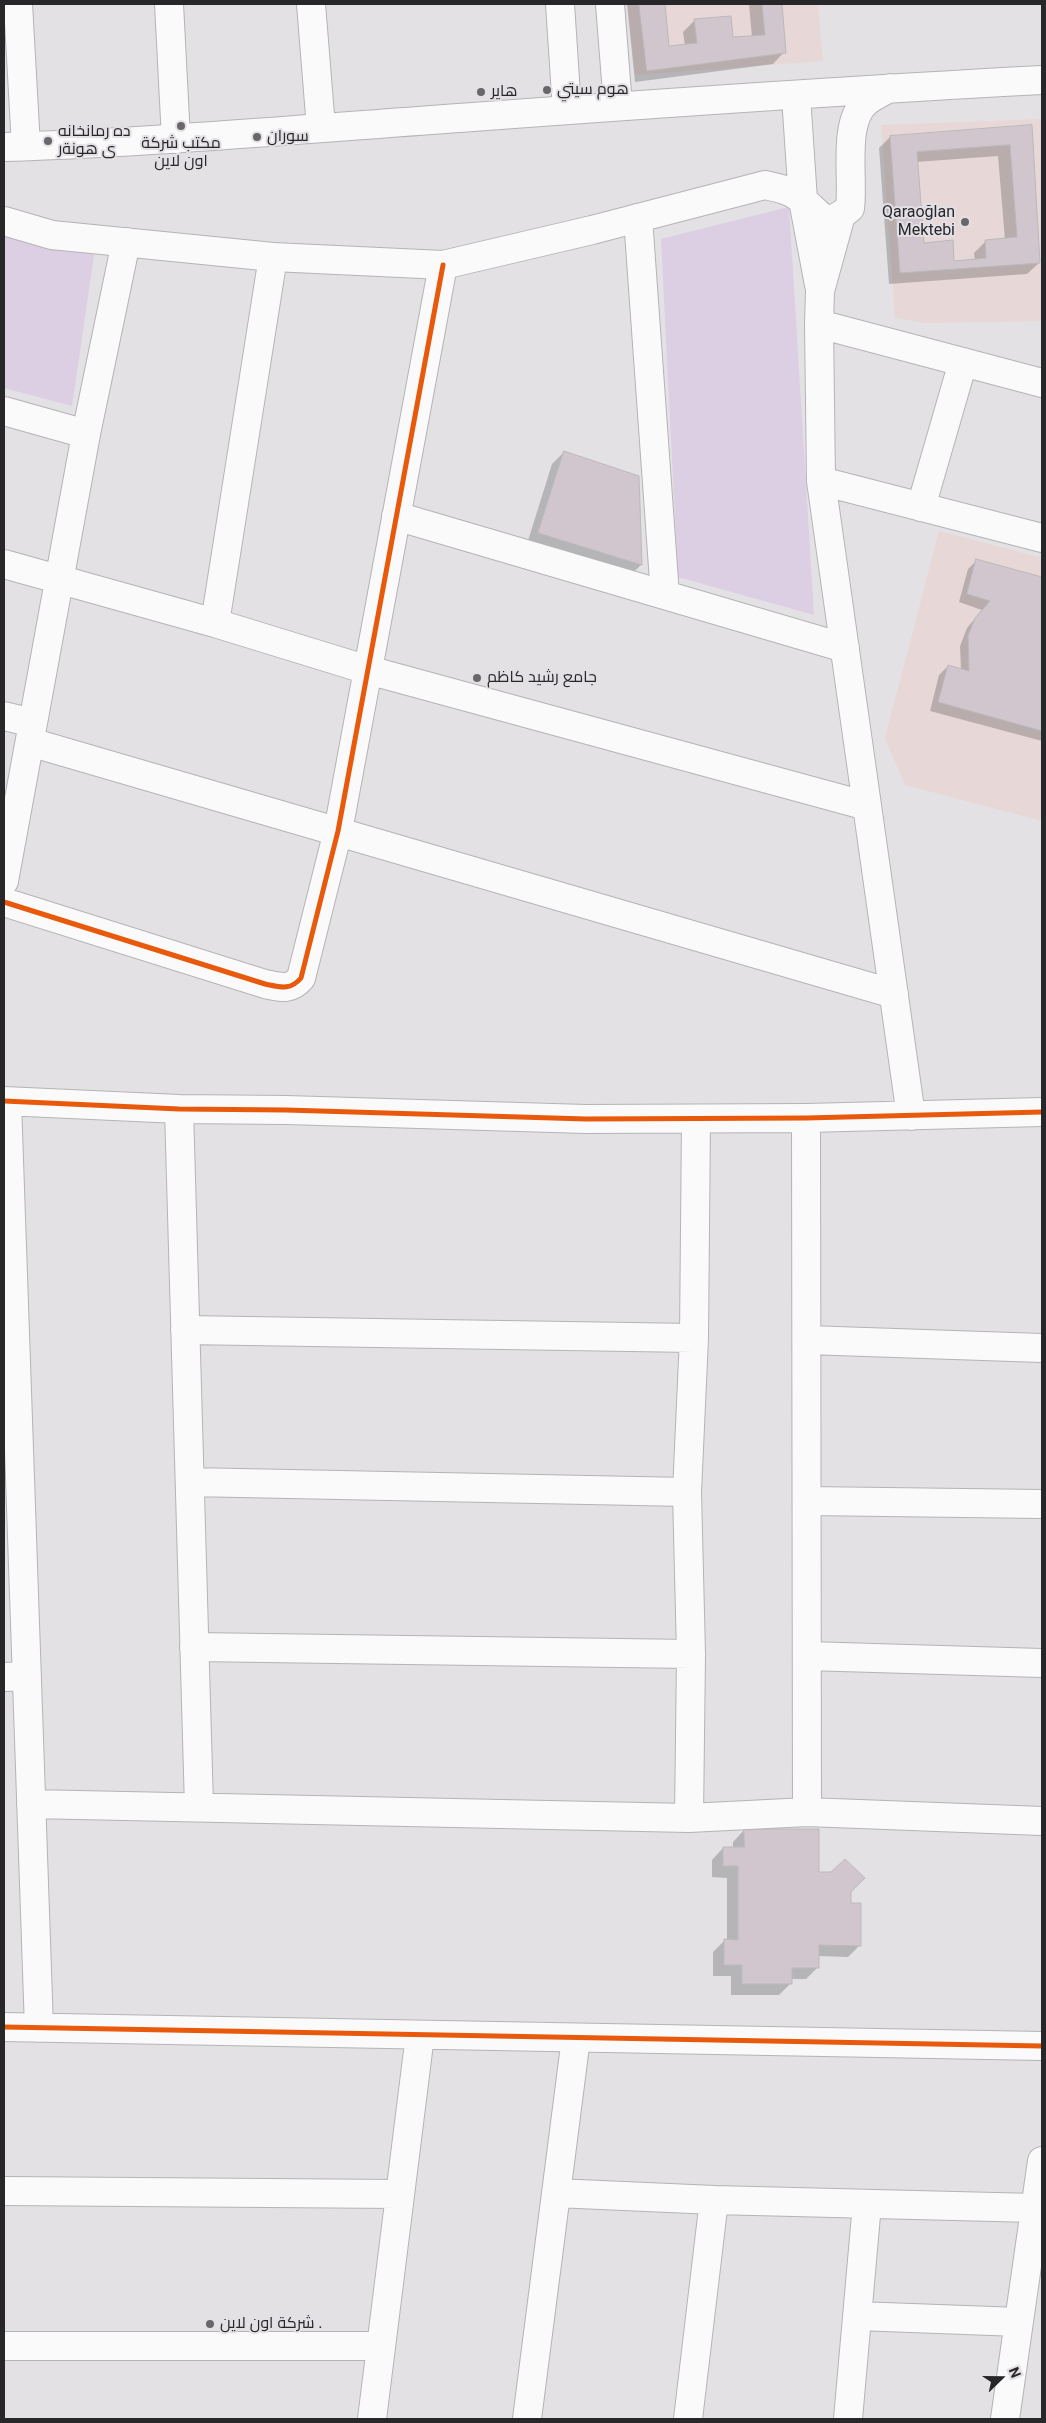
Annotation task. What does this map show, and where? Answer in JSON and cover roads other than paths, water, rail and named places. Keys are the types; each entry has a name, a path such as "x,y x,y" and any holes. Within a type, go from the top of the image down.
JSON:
{"street":[{"path":"18,4 15,146 176,139 618,106 1042,80"},
{"path":"169,4 176,139"},
{"path":"311,4 321,128"},
{"path":"560,4 567,110"},
{"path":"610,4 618,106"},
{"path":"4,221 52,235 273,257 443,265 765,185 786,189 803,200 817,215 830,220 850,208 852,194 851,141 855,120 865,103 890,88"},
{"path":"806,95 836,115 851,141"},
{"path":"806,95 803,200 820,291 821,481 911,1116"},
{"path":"820,291 841,215"},
{"path":"638,218 665,595"},
{"path":"4,881 86,434 126,242"},
{"path":"215,623 273,257"},
{"path":"4,902 284,988 294,986 301,978 338,831 443,265"},
{"path":"819,324 1042,383"},
{"path":"921,507 963,362"},
{"path":"4,411 86,434"},
{"path":"821,481 1042,538"},
{"path":"396,516 845,648"},
{"path":"4,564 215,623 368,670 867,806"},
{"path":"4,716 31,732 338,831 894,994"},
{"path":"39,2028 31,1804 15,1676 5,1102 179,1109 696,1120 1042,1112"},
{"path":"179,1109 199,1807"},
{"path":"806,1118 807,1812"},
{"path":"689,1818 692,1654 687,1492 694,1338 696,1120"},
{"path":"185,1330 694,1338"},
{"path":"807,1340 1042,1348"},
{"path":"190,1482 687,1492"},
{"path":"807,1501 1042,1504"},
{"path":"194,1647 692,1654"},
{"path":"807,1656 1042,1663"},
{"path":"31,1804 689,1818 807,1812 1042,1821"},
{"path":"4,2027 1042,2046"},
{"path":"372,2419 420,2035"},
{"path":"527,2419 576,2038"},
{"path":"1005,2419 1042,2161"},
{"path":"4,2191 399,2194"},
{"path":"556,2193 714,2200 1036,2208"},
{"path":"688,2419 714,2200"},
{"path":"848,2419 867,2204"},
{"path":"857,2316 1019,2322"},
{"path":"4,2346 380,2346"}],"place":[{"name":"هوم سيتي","path":"547,90"},
{"name":"هاير","path":"481,92"},
{"name":"مكتب شركة اون لاين","path":"181,126"},
{"name":"سوران","path":"257,137"},
{"name":"ده رمانخانه ى هونةر","path":"48,141"},
{"name":"Qaraoğlan Mektebi","path":"965,222"},
{"name":"جامع رشيد كاظم","path":"477,678"},
{"name":"شركة اون لاين .","path":"210,2324"}]}
